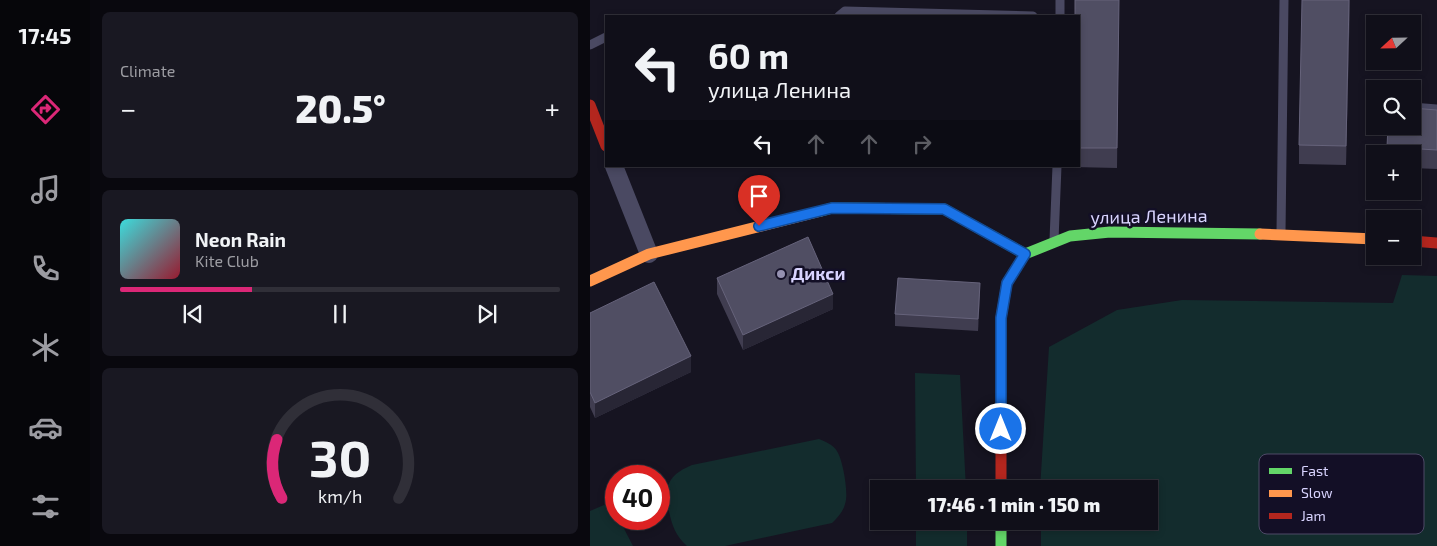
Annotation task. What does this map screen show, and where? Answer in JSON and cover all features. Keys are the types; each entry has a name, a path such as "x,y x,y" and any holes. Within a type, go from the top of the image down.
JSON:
{"street":[{"path":"590,105 605,143"},
{"path":"614,167 649,254"},
{"path":"590,281 649,254 832,208 944,209 1025,254 1007,283 1001,318 1001,480"},
{"name":"улица Ленина","path":"1025,254 1070,236 1110,232 1281,234 1366,239"},
{"path":"1421,242 1437,243"},
{"path":"1001,530 1001,546"}],"lane":[{"path":"1060,0 1060,15"},
{"path":"1281,234 1284,0"},
{"path":"840,15 845,11 995,15"},
{"path":"590,45 605,38"},
{"path":"1421,108 1437,109"},
{"path":"1054,242 1058,167"}],"green space":[{"path":"1402,275 1437,276 1437,546 1041,546 1041,530 1158,530 1158,480 1041,480 1049,347 1117,310 1182,300 1393,303"},
{"path":"915,373 960,375 966,480 916,480"},
{"path":"819,439 835,448 840,457 845,478 845,504 842,512 832,523 725,546 687,546 675,530 670,514 670,482 678,473 692,465"},
{"path":"605,505 605,530 625,530 633,546 590,546 590,511"},
{"path":"916,530 967,530 967,546 916,546"}],"building":[{"path":"1075,0 1119,0 1117,148 1080,148 1080,15 1075,15"},
{"path":"1302,0 1349,0 1346,146 1299,145"},
{"path":"1421,109 1437,110 1437,150 1421,149 1421,145 1387,145 1388,135 1421,135"},
{"path":"808,237 833,294 743,335 717,278"},
{"path":"898,278 980,283 978,319 895,314"},
{"path":"654,282 691,356 595,403 590,392 590,313"}],"traffic: fast":[{"path":"821,211 832,208 944,209 1025,254"},
{"path":"1025,254 1070,236 1110,232 1260,234"},
{"path":"1001,530 1001,546"}],"traffic: slow":[{"path":"590,281 649,254 821,211"},
{"path":"1260,234 1366,239"}],"traffic: jam":[{"path":"590,105 605,143"},
{"path":"1421,242 1437,243"},
{"path":"1001,480 1001,318 1007,283 1025,254"}],"place":[{"name":"Дикси","path":"781,274"}],"route":[{"path":"759,226 832,208 944,209 1025,254 1007,283 1001,318 1001,429"}]}
